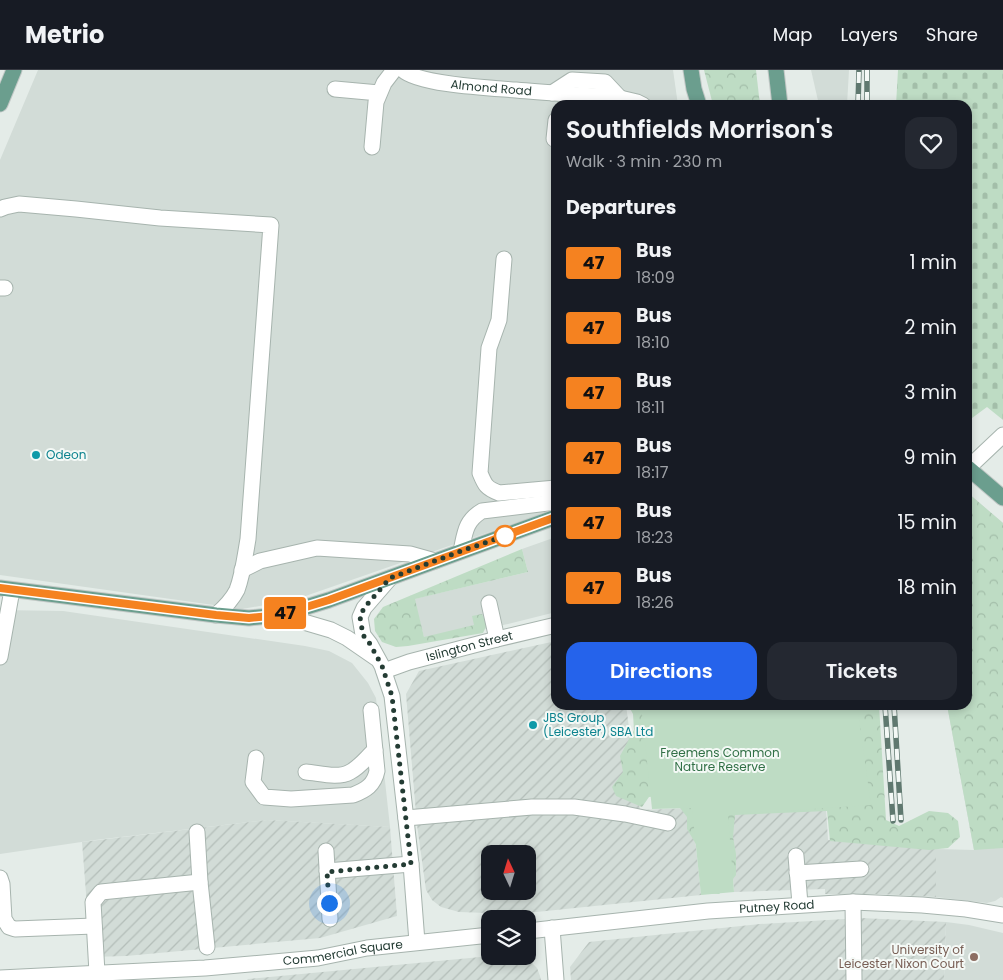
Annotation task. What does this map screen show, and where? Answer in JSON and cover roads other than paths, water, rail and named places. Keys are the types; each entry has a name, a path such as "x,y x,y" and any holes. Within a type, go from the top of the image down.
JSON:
{"main road":[{"path":"0,104 14,70"},
{"path":"691,70 697,100"},
{"path":"776,70 779,100"},
{"path":"972,471 1003,498"},
{"path":"6,589 216,615 249,618 280,615 436,562 461,551 551,519"}],"street":[{"path":"372,147 376,102 384,83 394,70"},
{"name":"Almond Road","path":"403,70 416,77 430,80 460,77 552,93"},
{"path":"554,100 552,93 572,80 605,82 620,98 628,100"},
{"path":"335,89 379,93"},
{"path":"0,209 5,206 19,204 76,208 160,218 271,225 248,539 236,591 227,605 216,615"},
{"path":"504,259 499,320 489,348 480,473 484,484 491,490 499,493 551,488"},
{"path":"972,464 1003,435"},
{"path":"461,551 469,522 482,511 551,503"},
{"path":"242,570 260,561 317,548 410,554 436,562"},
{"path":"390,578 364,608 360,617 363,635 370,644 380,665 392,696 411,864 417,942"},
{"path":"0,657 6,589"},
{"path":"489,603 497,639"},
{"path":"280,615 331,630 347,638 380,665"},
{"name":"Islington Street","path":"380,665 408,662 551,626"},
{"path":"256,758 253,782 264,797 291,799 353,795 369,786 375,779 377,771 370,710"},
{"path":"306,772 333,775 346,774 352,771 374,747 397,741"},
{"path":"406,818 532,807 574,807 625,814 668,823"},
{"path":"197,832 206,946"},
{"path":"326,851 330,919"},
{"path":"796,856 800,904"},
{"path":"327,872 411,864"},
{"path":"798,874 861,869"},
{"path":"0,878 4,919 9,927 15,929 94,926"},
{"path":"97,973 93,902 101,892 200,882"},
{"path":"853,902 854,980"},
{"name":"Putney Road","path":"552,928 708,911 853,902 966,909 1003,916"},
{"path":"536,930 552,928 556,980"},
{"name":"Commercial Square","path":"0,978 161,971 206,974 318,958 367,948 481,936"}],"railway":[{"path":"858,100 859,70"},
{"path":"867,70 867,100"},
{"path":"885,710 893,821"},
{"path":"894,710 901,820"}],"place":[{"name":"Odeon","path":"36,455"},
{"name":"JBS Group (Leicester) SBA Ltd","path":"533,725"},
{"name":"University of Leicester Nixon Court","path":"974,957"}],"park label":[{"name":"Freemens Common Nature Reserve","path":"720,760"}]}
